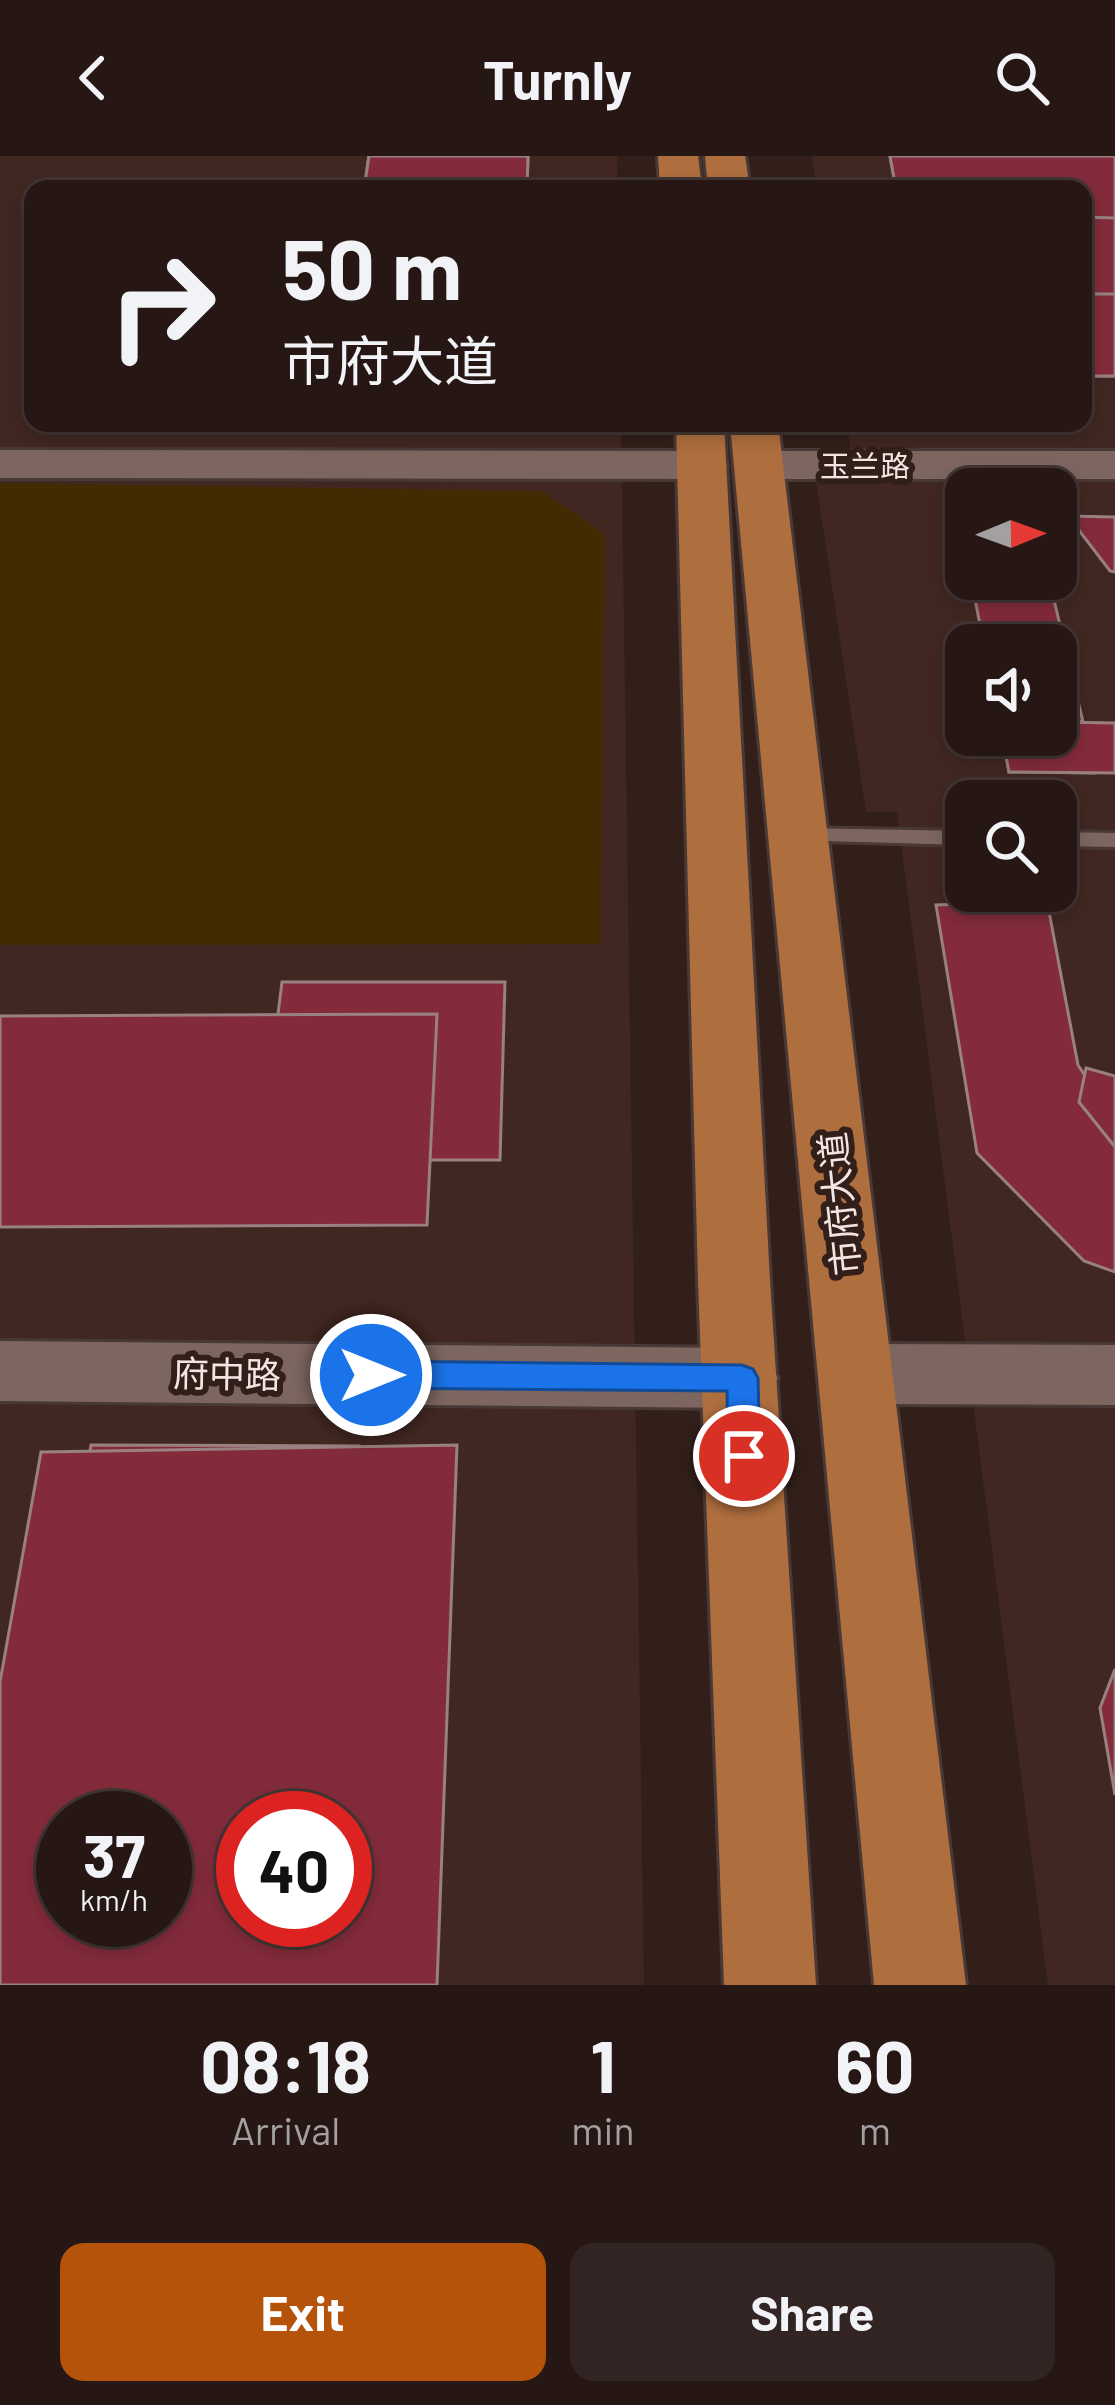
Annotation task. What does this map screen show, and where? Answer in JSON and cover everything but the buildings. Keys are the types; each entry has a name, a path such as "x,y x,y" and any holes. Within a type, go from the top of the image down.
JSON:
{"main road":[{"name":"市府大道","path":"729,444 798,835 920,1985"},
{"path":"729,444 734,1281 770,1985"}],"street":[{"name":"玉兰路","path":"0,464 729,444 1115,465"},
{"name":"府中路","path":"0,1371 742,1378"},
{"path":"857,1374 1115,1375"}],"lane":[{"path":"798,835 945,838"},
{"path":"1077,840 1115,841"}],"shaded area":[{"path":"0,156 617,156 618,180 24,180 24,432 621,432 644,1985 0,1985"},
{"path":"812,156 1115,156 1115,1985 1048,1985 897,812 866,812 816,481 854,480 848,432 1092,432 1092,180 815,180"},
{"path":"0,483 541,491 605,534 600,944 0,945"}],"route":[{"path":"371,1375 742,1378 744,1456"}]}
